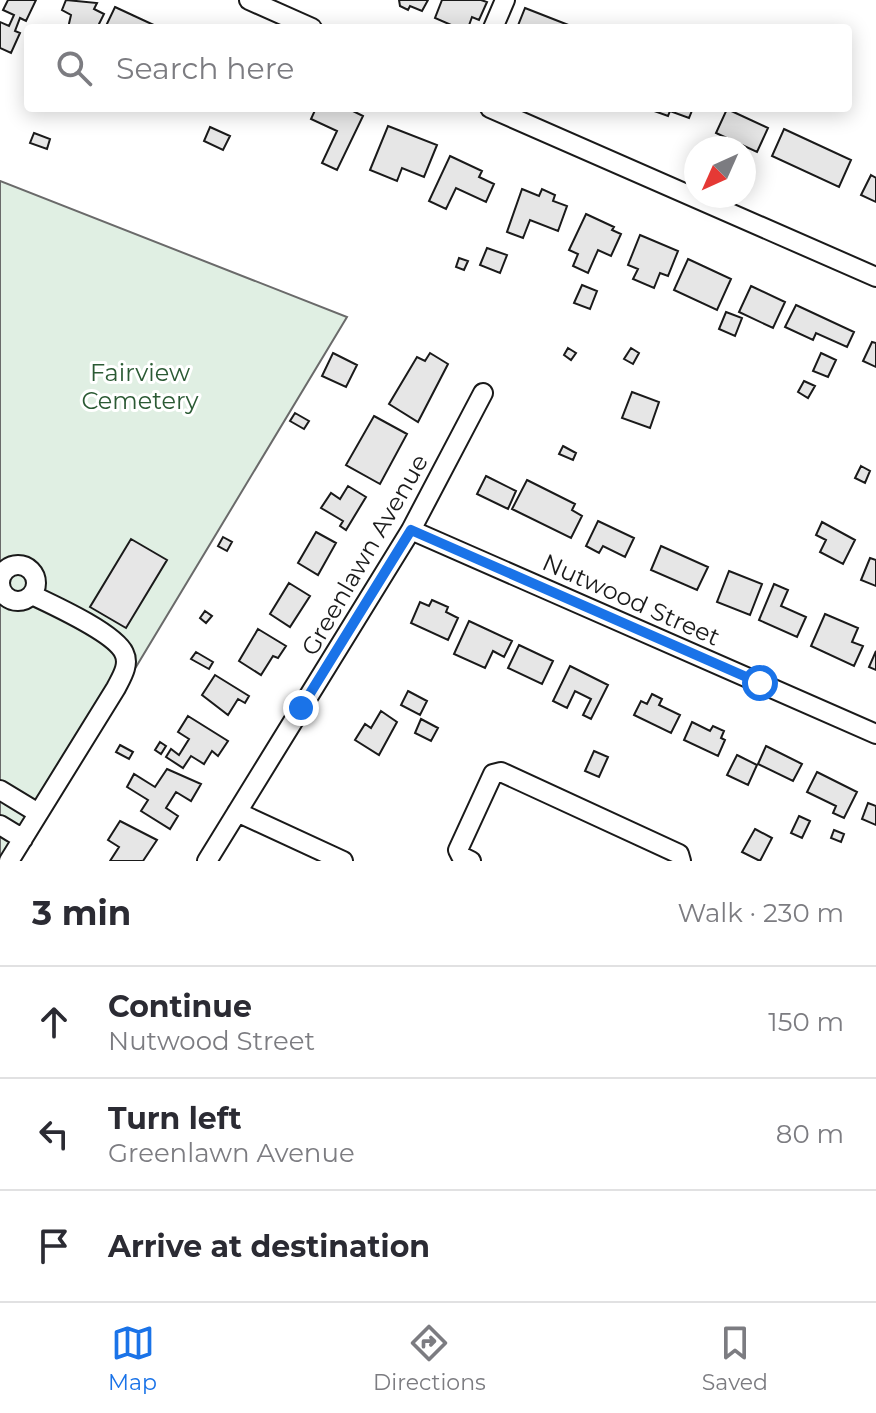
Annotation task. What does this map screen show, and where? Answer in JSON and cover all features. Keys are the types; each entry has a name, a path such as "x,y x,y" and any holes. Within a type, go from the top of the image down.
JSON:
{"street":[{"path":"249,0 303,24"},
{"path":"495,24 505,0"},
{"path":"499,112 876,277"},
{"name":"Greenlawn Avenue","path":"207,861 411,530 483,393"},
{"name":"Nutwood Street","path":"411,530 876,734"},
{"path":"14,566 28,569 36,581 32,595 22,601 4,604 1,573 14,566"},
{"path":"9,861 116,688 126,660 124,652 110,639 32,595"},
{"path":"471,861 461,856 458,850 493,774 501,772 679,854 681,861"},
{"path":"0,790 38,813"},
{"path":"237,812 343,861"},
{"path":"0,825 23,839"}],"green space":[{"name":"Fairview Cemetery","path":"0,181 347,317 19,861 0,861"}],"building":[{"path":"8,0 36,0 26,21 20,18 15,31 20,33 11,53 0,48 0,22 9,26 14,15 3,10"},
{"path":"66,0 97,3 94,9 104,14 99,24 69,24 71,15 62,10"},
{"path":"399,0 428,0 422,11 410,6 408,10 400,6"},
{"path":"442,0 487,2 479,20 472,17 469,24 449,24 435,18"},
{"path":"115,7 152,24 107,24"},
{"path":"525,8 566,24 519,24"},
{"path":"314,112 355,112 363,116 337,170 322,163 337,131 311,119"},
{"path":"673,112 691,112 689,118"},
{"path":"726,112 733,112 768,128 757,152 756,136 722,136 716,133"},
{"path":"388,126 437,145 424,177 402,168 397,181 370,170"},
{"path":"210,127 230,136 223,150 204,141"},
{"path":"784,129 851,160 839,187 772,156"},
{"path":"34,133 50,139 47,149 30,143"},
{"path":"450,156 482,171 479,177 494,184 486,202 456,188 446,209 429,201"},
{"path":"871,175 876,178 876,202 861,195"},
{"path":"522,189 539,196 542,189 555,195 553,201 567,206 558,231 530,220 523,238 507,232"},
{"path":"586,214 614,227 612,230 621,234 611,256 598,250 588,273 573,266 578,254 569,250"},
{"path":"640,235 678,251 668,276 660,273 654,288 633,279 638,269 628,265"},
{"path":"487,248 507,255 500,273 480,265"},
{"path":"459,258 468,261 464,270 456,267"},
{"path":"688,259 731,279 717,310 674,290"},
{"path":"582,285 597,291 590,309 574,303"},
{"path":"751,286 785,302 773,328 739,312"},
{"path":"796,305 854,332 847,347 816,333 813,340 785,327"},
{"path":"726,312 742,318 735,336 719,329"},
{"path":"872,342 876,343 876,367 863,361"},
{"path":"568,348 576,353 571,360 564,355"},
{"path":"631,348 639,353 633,364 624,359"},
{"path":"333,353 357,365 346,387 322,376"},
{"path":"430,353 448,364 418,422 389,404 417,357 425,361"},
{"path":"821,353 836,360 828,377 813,371"},
{"path":"804,381 815,386 808,398 798,392"},
{"path":"632,392 659,402 650,428 622,418"},
{"path":"295,413 309,421 304,429 290,421"},
{"path":"374,416 407,434 380,484 346,465"},
{"path":"563,446 576,453 573,460 559,454"},
{"path":"861,466 870,471 865,483 855,478"},
{"path":"486,476 516,491 508,509 477,494"},
{"path":"527,480 575,504 572,510 582,516 571,538 512,509"},
{"path":"348,486 366,497 346,530 340,526 343,521 321,508 331,493 340,499"},
{"path":"598,521 634,538 625,557 603,546 599,553 586,546"},
{"path":"822,522 855,540 843,564 820,552 826,540 816,535"},
{"path":"316,532 336,543 318,575 298,563"},
{"path":"223,537 232,542 227,551 218,546"},
{"path":"131,539 167,560 126,628 90,607"},
{"path":"661,546 708,567 697,590 651,570"},
{"path":"870,558 876,560 876,586 861,580"},
{"path":"729,571 762,584 750,615 717,602"},
{"path":"289,583 310,596 290,627 270,614"},
{"path":"774,584 788,590 781,606 806,617 797,637 759,620"},
{"path":"432,600 448,607 446,612 458,618 448,640 411,623 420,602 429,606"},
{"path":"205,611 212,616 206,623 200,618"},
{"path":"825,614 858,628 852,642 863,646 854,666 811,646"},
{"path":"469,621 512,641 504,657 493,651 485,668 454,654"},
{"path":"258,629 286,646 278,658 273,656 261,675 239,661"},
{"path":"519,645 553,661 542,684 508,668"},
{"path":"876,651 876,670 869,667"},
{"path":"196,652 213,662 209,669 191,659"},
{"path":"570,666 608,685 591,719 583,715 591,699 575,691 567,708 553,701"},
{"path":"215,675 249,696 245,703 238,699 228,715 202,695"},
{"path":"408,691 427,701 420,715 401,705"},
{"path":"652,694 662,699 659,705 680,715 671,733 634,715 641,701 647,704"},
{"path":"381,711 397,722 379,755 355,740 365,724 371,728"},
{"path":"188,716 228,741 218,756 212,751 204,764 191,756 183,768 166,757 171,749 179,755 189,739 178,732"},
{"path":"421,719 438,728 431,741 415,733"},
{"path":"692,722 710,731 713,726 724,731 721,738 725,740 718,756 684,740"},
{"path":"160,742 166,746 161,754 155,750"},
{"path":"120,745 133,752 129,759 116,752"},
{"path":"766,746 802,764 793,781 758,764"},
{"path":"594,751 608,757 599,777 585,771"},
{"path":"737,755 757,765 748,785 727,775"},
{"path":"167,769 201,784 191,801 176,792 166,808 178,816 170,829 141,811 148,800 127,787 134,774 155,787"},
{"path":"817,772 857,792 844,818 833,813 836,806 807,792"},
{"path":"868,803 876,806 876,825 862,819"},
{"path":"799,816 810,821 802,838 791,833"},
{"path":"120,821 157,840 143,861 110,861 119,847 108,840"},
{"path":"755,829 772,838 760,861 742,852"},
{"path":"834,830 844,834 841,842 831,838"}],"route":[{"path":"301,708 411,530 760,683"}]}
